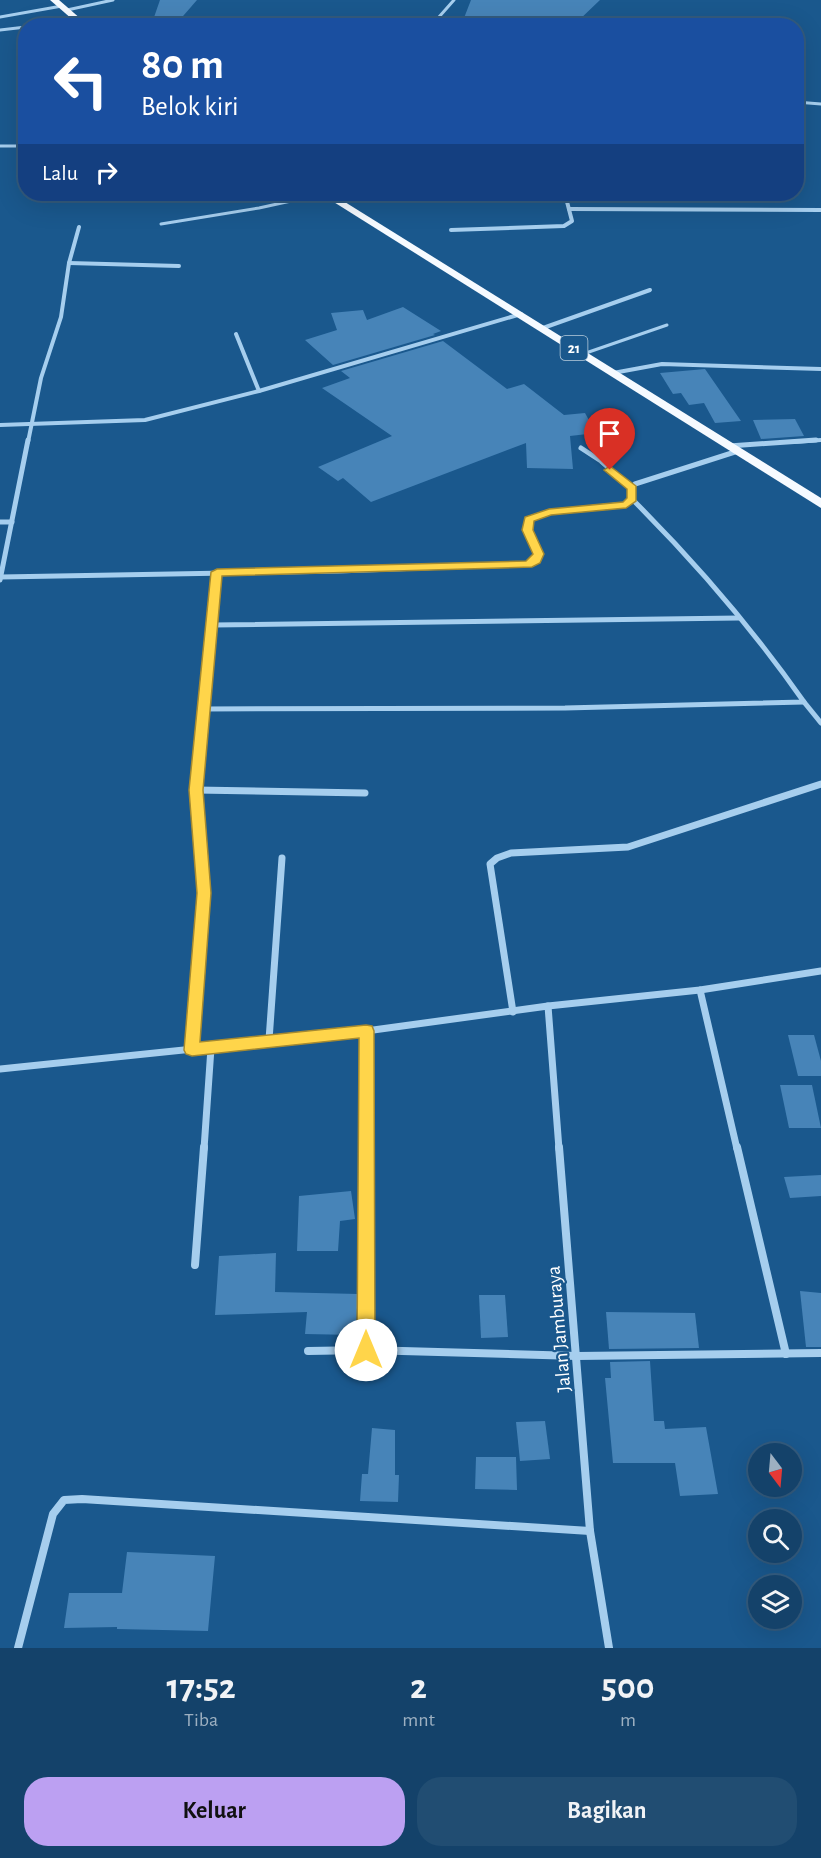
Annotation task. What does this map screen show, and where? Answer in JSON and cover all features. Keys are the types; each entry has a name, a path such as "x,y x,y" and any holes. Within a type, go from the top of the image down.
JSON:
{"highway":[{"path":"54,0 76,18"},
{"name":"21","path":"336,201 521,314 821,504"}],"street":[{"path":"0,17 113,0"},
{"path":"440,18 454,0"},
{"path":"0,30 18,28"},
{"path":"804,103 821,104"},
{"path":"0,146 18,146"},
{"path":"451,231 564,226 572,221 567,201"},
{"path":"569,209 821,210"},
{"path":"79,227 69,263 61,316 41,378 8,533 1,578 528,564 536,560 538,554 527,530 529,519 549,512 626,504 632,499"},
{"path":"69,263 179,266"},
{"path":"543,328 650,290"},
{"path":"0,424 144,420 259,391 521,314"},
{"path":"236,334 259,391"},
{"path":"612,373 662,364 821,369"},
{"path":"821,440 733,448 634,484 632,488 632,499 689,556 821,723"},
{"path":"581,448 601,461 632,488"},
{"path":"0,522 12,522"},
{"path":"192,1050 204,893 196,790 217,572"},
{"path":"213,626 634,619 698,621 739,618"},
{"path":"204,709 565,708 804,702"},
{"path":"513,1012 490,864 497,858 511,853 628,847 821,784"},
{"path":"196,790 365,793"},
{"path":"269,1040 282,858"},
{"path":"0,1069 366,1031 548,1006 700,990 821,971"},
{"path":"700,990 734,1130 756,1238 786,1354"},
{"name":"Jalan Jamburaya","path":"548,1006 590,1531 609,1648"},
{"path":"366,1031 366,1350"},
{"path":"195,1265 211,1048"},
{"path":"308,1351 366,1350 577,1356 821,1353"},
{"path":"18,1648 53,1514 64,1500 82,1499 590,1531"}],"lane":[{"path":"161,224 292,201"},
{"path":"583,354 667,326"}],"building":[{"path":"160,0 197,0 181,18 154,18"},
{"path":"471,0 600,0 581,18 464,18"},
{"path":"403,307 441,331 433,334 435,335 333,365 305,340 337,330 331,313 363,310 367,320"},
{"path":"443,341 507,389 524,384 564,415 585,413 596,433 570,436 573,469 527,468 526,443 371,502 343,478 338,481 318,467 392,436 322,388 350,378 341,371"},
{"path":"705,369 741,421 715,423 704,403 689,405 681,393 673,394 660,373"},
{"path":"795,419 804,436 761,439 753,420"},
{"path":"788,1035 814,1035 821,1061 821,1076 798,1076"},
{"path":"780,1085 812,1085 821,1128 789,1128"},
{"path":"821,1175 821,1196 790,1198 784,1177"},
{"path":"351,1191 355,1219 340,1221 338,1251 297,1251 299,1196"},
{"path":"276,1253 275,1292 358,1294 355,1335 305,1334 307,1312 215,1315 219,1256"},
{"path":"800,1291 821,1293 821,1347 806,1347"},
{"path":"479,1295 505,1295 508,1337 481,1338"},
{"path":"606,1312 695,1313 699,1348 609,1349"},
{"path":"650,1361 654,1421 664,1421 665,1429 706,1427 718,1494 680,1496 675,1463 613,1463 605,1378 611,1378 610,1362"},
{"path":"545,1421 550,1459 520,1461 516,1422"},
{"path":"372,1428 395,1430 395,1475 399,1475 398,1502 360,1501 362,1474 368,1474"},
{"path":"476,1457 516,1457 517,1490 475,1489"},
{"path":"127,1552 215,1556 208,1631 117,1629 117,1627 64,1628 69,1593 122,1593"}],"route":[{"path":"366,1350 366,1031 192,1050 204,893 196,790 217,572 338,571 528,564 536,560 538,554 527,530 529,519 549,512 606,508 626,504 632,499 632,488 610,470"}]}
